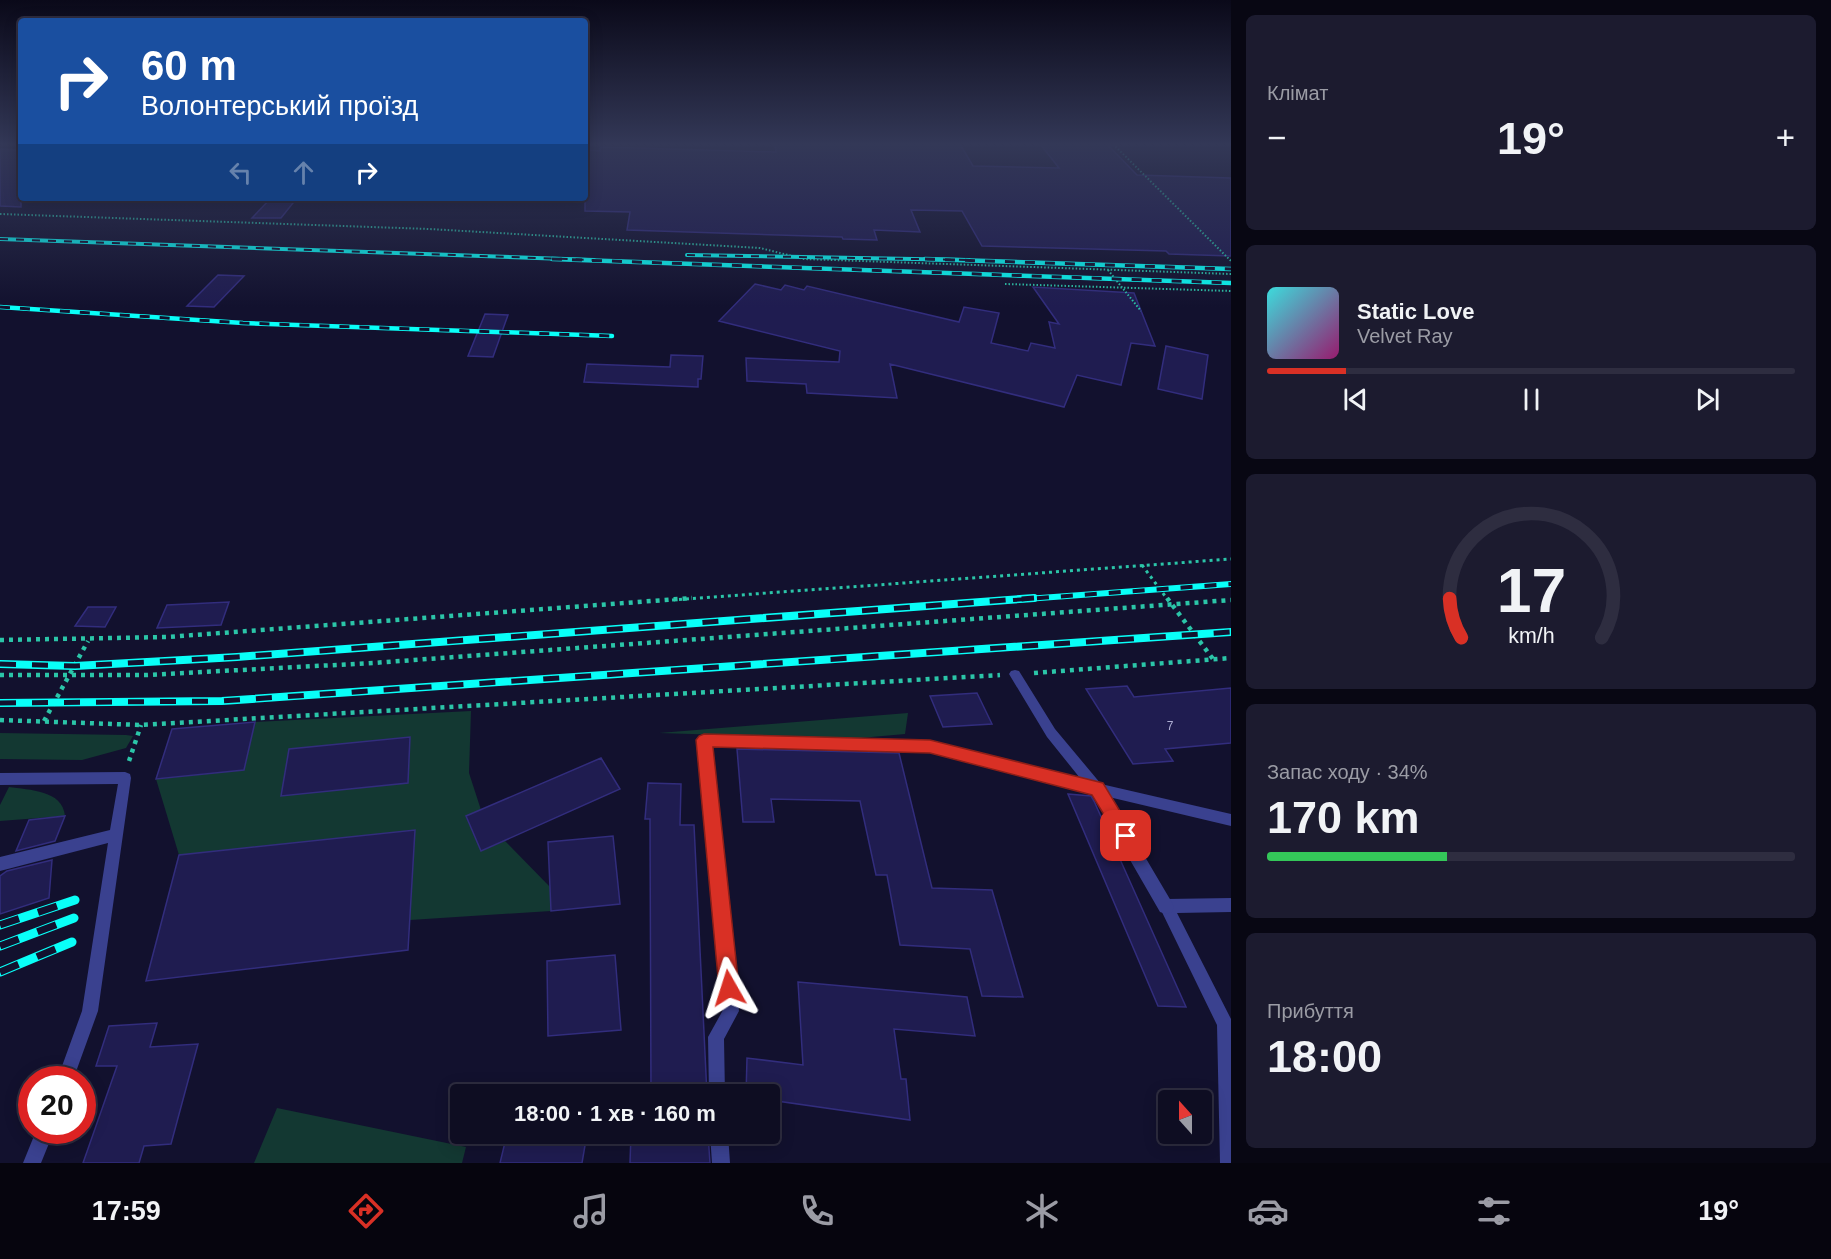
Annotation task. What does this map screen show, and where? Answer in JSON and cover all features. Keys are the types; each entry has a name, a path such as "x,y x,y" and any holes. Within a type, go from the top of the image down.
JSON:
{"street":[{"path":"712,824 704,740 930,746 1097,789 1166,906"}],"lane":[{"path":"1015,674 1051,733 1097,789 1231,820"},
{"path":"0,779 124,778 90,1011 69,1066"},
{"path":"712,824 731,1011 716,1037 717,1084"},
{"path":"0,864 116,835"},
{"path":"1229,1163 1225,1024 1166,906 1231,905"},
{"path":"32,1163 40,1144"},
{"path":"720,1144 721,1163"}],"path":[{"path":"1168,198 1231,261"},
{"path":"0,214 429,228 760,248 804,259 1231,274"},
{"path":"1108,270 1141,311"},
{"path":"1005,284 1231,291"},
{"path":"0,640 88,640 291,628 1231,560"},
{"path":"1142,565 1213,659"},
{"path":"0,675 69,676 385,663 1231,600"},
{"path":"44,722 88,640"},
{"path":"0,720 141,725 1015,674 1231,658"},
{"path":"124,778 141,725"}],"green space":[{"path":"471,711 469,773 481,810 466,817 481,851 505,841 550,887 551,911 410,920 179,855 156,779 244,770 255,722"},
{"path":"908,713 905,734 849,739 659,733"},
{"path":"0,733 133,736 126,748 82,760 0,759"},
{"path":"9,787 52,796 63,807 65,816 0,821 0,805"},
{"path":"277,1108 466,1147 462,1163 254,1163"}],"building":[{"path":"0,198 18,198 18,201 21,201 21,207 0,206"},
{"path":"588,198 1231,198 1231,256 1169,254 1166,251 982,246 962,211 911,210 920,232 874,230 877,240 627,230 630,212 585,211 585,201 588,201"},
{"path":"268,201 295,201 281,218 252,218"},
{"path":"218,275 244,276 214,307 187,306"},
{"path":"755,284 781,290 785,285 804,290 807,286 959,322 964,307 999,313 991,343 1028,351 1031,343 1055,348 1049,322 1059,324 1033,287 1134,293 1155,346 1131,343 1121,385 1077,375 1064,407 890,364 897,398 807,393 806,384 747,381 746,358 839,362 840,351 719,321"},
{"path":"485,314 508,315 493,357 468,356"},
{"path":"1166,346 1208,355 1202,399 1158,389"},
{"path":"671,355 703,356 698,387 584,382 587,364 670,367"},
{"path":"229,602 221,625 157,628 167,605"},
{"path":"88,607 116,607 105,627 75,626"},
{"path":"1127,686 1134,697 1231,688 1231,743 1165,749 1173,761 1133,764 1086,689"},
{"path":"977,693 992,724 943,727 930,696"},
{"path":"255,722 244,770 156,779 172,729"},
{"path":"410,737 408,783 281,796 289,749"},
{"path":"737,749 899,753 932,888 992,890 1023,997 982,996 970,949 900,945 887,875 876,875 860,801 771,799 774,822 743,822"},
{"path":"601,758 620,789 481,851 466,816"},
{"path":"648,783 681,784 680,825 694,825 706,1084 651,1084 650,819 645,819"},
{"path":"1068,794 1091,796 1094,801 1186,1007 1158,1006"},
{"path":"65,816 55,841 16,851 29,820"},
{"path":"415,830 408,950 146,981 179,855"},
{"path":"613,836 620,904 551,911 548,842"},
{"path":"52,860 49,898 0,914 0,876 7,871"},
{"path":"615,955 621,1030 548,1036 547,961"},
{"path":"798,982 967,997 975,1036 894,1029 901,1079 906,1079 910,1120 780,1101 780,1084 746,1084 747,1058 803,1065"},
{"path":"157,1023 150,1047 198,1044 171,1144 144,1146 139,1163 83,1163 90,1144 96,1144 96,1126 117,1066 96,1066 109,1026"},
{"path":"505,1144 585,1144 582,1163 500,1163"},
{"path":"631,1144 709,1144 710,1163 630,1163"}],"railway":[{"path":"0,239 594,260"},
{"path":"687,255 940,259"},
{"path":"552,259 1231,283"},
{"path":"925,259 940,259"},
{"path":"940,259 969,260"},
{"path":"940,259 1231,269"},
{"path":"0,307 243,323 612,336"},
{"path":"1013,600 1231,584"},
{"path":"0,664 75,666 237,657 1034,598"},
{"path":"0,703 222,701 1231,632"},
{"path":"0,925 75,900"},
{"path":"0,946 74,918"},
{"path":"0,972 72,942"}],"route":[{"path":"729,988 704,740 930,746 1097,789 1126,836"}]}
